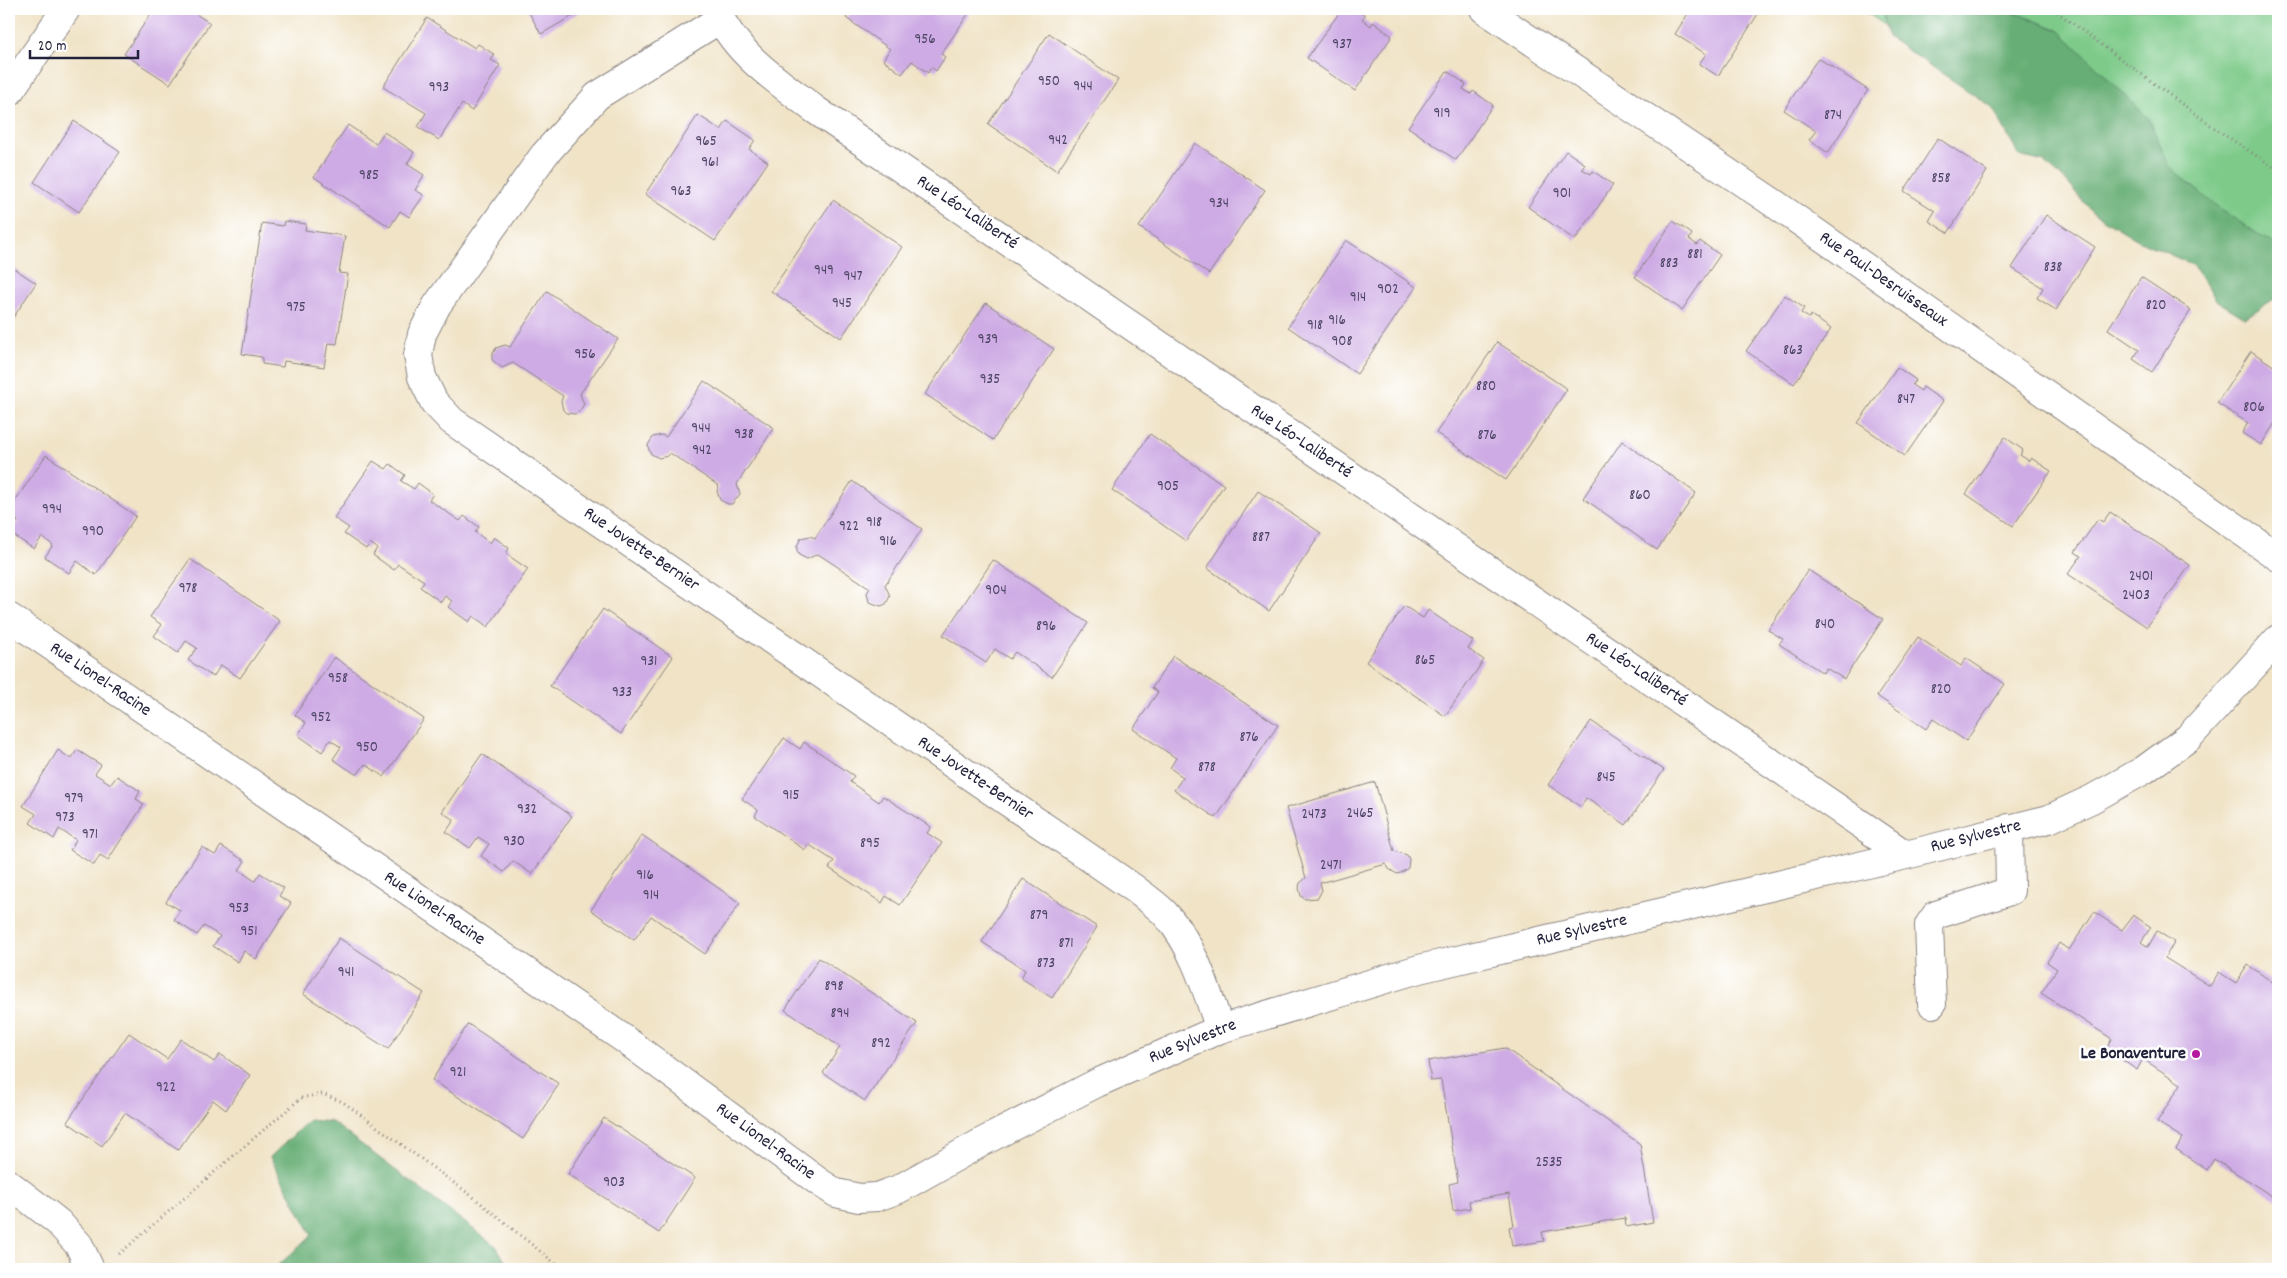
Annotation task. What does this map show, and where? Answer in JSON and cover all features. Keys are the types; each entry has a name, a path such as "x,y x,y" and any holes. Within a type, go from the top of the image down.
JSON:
{"street":[{"path":"9,92 66,9"},
{"name":"Rue Paul-Desruisseaux","path":"1484,9 1774,204 2278,557"},
{"name":"Rue Léo-Laliberté","path":"718,14 738,45 770,74 814,109 1906,855"},
{"name":"Rue Jovette-Bernier","path":"718,14 597,96 544,155 437,305 421,341 418,355 422,377 434,402 452,421 1135,889 1166,915 1186,940 1202,975 1220,1029"},
{"name":"Rue Lionel-Racine","path":"9,617 624,1039 819,1182 836,1193 859,1198"},
{"name":"Rue Sylvestre","path":"859,1198 877,1197 900,1188 984,1141 1097,1082 1220,1029 1419,969 1906,855 2048,819 2092,799 2144,770 2188,738 2278,639"},
{"path":"1932,1004 1930,925 1936,915 2010,890 2009,828"},
{"path":"9,1184 58,1222 79,1246 90,1269"}],"path":[{"path":"2053,9 2216,129 2278,170"},
{"path":"115,1256 301,1098 322,1094 343,1102 352,1108 472,1196 562,1269"}],"green space":[{"path":"1861,9 2278,9 2278,290"},
{"path":"1886,9 2005,9 2059,30 2148,118 2170,167 2218,208 2278,247 2278,300 2274,299 2245,318 2217,301 2193,265 2138,240 2092,212 2067,182 2044,162 2019,156 1992,107 1888,37 1883,16"},
{"path":"309,1120 332,1122 497,1247 506,1263 503,1269 274,1269 312,1235 270,1157"}],"building":[{"path":"154,9 188,9 210,23 170,84 124,54"},
{"path":"527,9 585,9 541,34"},
{"path":"852,9 971,10 941,54 945,57 936,71 931,67 928,73 912,61 902,74 883,60 890,49 846,18"},
{"path":"1342,9 1356,9 1365,15 1362,19 1371,26 1373,22 1392,36 1355,91 1307,58"},
{"path":"1691,9 1750,9 1758,14 1718,76 1699,64 1706,54 1675,34"},
{"path":"427,18 475,48 478,44 495,55 491,60 500,65 472,111 462,104 439,140 418,127 426,113 383,87"},
{"path":"1049,33 1118,80 1057,171 988,124"},
{"path":"1818,58 1868,90 1828,153 1809,140 1816,131 1784,110"},
{"path":"1447,71 1466,84 1463,89 1471,94 1473,91 1493,105 1456,160 1408,127"},
{"path":"698,115 721,130 727,121 755,140 749,149 768,162 715,241 645,194"},
{"path":"74,121 120,152 79,212 34,182"},
{"path":"348,125 376,144 384,132 414,152 407,164 424,175 415,190 424,195 409,217 400,211 390,227 314,177"},
{"path":"1938,138 1987,171 1948,233 1929,221 1935,211 1904,191"},
{"path":"1195,143 1265,190 1209,274 1139,227"},
{"path":"1566,151 1585,164 1582,169 1591,174 1593,171 1613,185 1575,240 1528,207"},
{"path":"833,200 902,247 841,338 771,291"},
{"path":"2046,215 2095,247 2056,310 2037,298 2043,288 2012,268"},
{"path":"284,221 306,224 305,230 345,236 339,273 348,274 337,344 328,343 324,367 284,361 283,367 262,364 262,357 242,354 262,223 283,226"},
{"path":"1673,221 1692,234 1689,239 1697,245 1700,241 1720,255 1682,310 1635,277"},
{"path":"1346,240 1416,287 1357,374 1288,327"},
{"path":"9,265 36,283 9,324"},
{"path":"2141,277 2191,310 2152,372 2133,359 2139,350 2108,329"},
{"path":"547,291 618,339 580,394 584,404 579,412 575,414 566,413 563,410 561,401 563,396 513,363 502,368 492,360 492,355 496,348 505,345 510,347"},
{"path":"1785,295 1804,308 1801,313 1809,318 1811,315 1831,329 1794,384 1746,351"},
{"path":"986,303 1054,349 993,440 925,394"},
{"path":"1497,342 1567,389 1506,480 1436,433"},
{"path":"2251,351 2278,369 2278,418 2261,445 2242,433 2248,423 2217,403"},
{"path":"1897,367 1916,380 1912,385 1921,391 1923,387 1943,401 1905,456 1858,423"},
{"path":"704,381 774,428 737,484 740,494 732,504 720,500 717,491 719,486 670,453 668,456 659,458 651,454 649,450 648,445 653,437 662,435 666,437"},
{"path":"1150,434 1224,485 1186,541 1112,490"},
{"path":"2005,437 2023,450 2020,455 2029,461 2031,458 2051,471 2013,526 1966,494"},
{"path":"1622,441 1696,493 1657,550 1583,498"},
{"path":"46,455 136,516 96,575 77,561 69,573 45,557 53,545 42,537 34,549 10,533 18,521 9,514 9,510"},
{"path":"373,461 386,469 390,464 405,475 401,481 414,489 418,483 433,494 429,500 460,521 464,516 479,527 475,532 490,543 494,537 509,548 506,554 528,569 488,627 473,616 469,622 448,607 452,601 445,596 441,602 420,587 424,581 398,564 394,570 373,555 377,548 370,543 366,549 344,534 349,528 334,518"},
{"path":"852,481 922,529 885,585 890,596 886,604 881,606 869,602 867,593 870,588 818,554 807,559 799,555 797,551 801,538 810,536 815,538"},
{"path":"1258,491 1321,533 1269,611 1207,568"},
{"path":"2110,512 2190,565 2147,627 2068,574 2081,556 2075,552 2098,519 2103,522"},
{"path":"190,559 280,621 240,678 221,665 213,677 188,660 197,648 186,641 178,653 154,636 162,625 150,617"},
{"path":"993,560 1088,623 1052,677 1015,652 1010,659 995,649 986,663 943,635"},
{"path":"1808,570 1883,619 1844,679 1826,668 1823,673 1779,644 1783,639 1768,630"},
{"path":"1404,606 1423,618 1428,610 1473,641 1468,649 1484,660 1445,716 1366,662"},
{"path":"603,609 673,657 621,734 550,686"},
{"path":"1918,637 1961,666 1966,658 2005,684 1966,741 1933,719 1926,729 1877,696"},
{"path":"1173,656 1278,725 1216,818 1174,790 1183,777 1170,768 1176,758 1133,729 1158,692 1152,688"},
{"path":"334,657 424,719 384,777 365,764 357,775 333,759 341,747 330,740 322,752 298,735 306,723 295,715"},
{"path":"1591,721 1664,770 1626,825 1586,798 1581,807 1548,785"},
{"path":"784,738 800,749 804,742 854,776 850,782 879,802 883,796 931,827 927,833 942,843 900,905 886,896 882,903 829,868 834,861 808,844 805,850 755,816 758,810 742,799"},
{"path":"58,750 71,759 77,750 101,765 95,774 111,784 117,776 140,791 136,799 144,804 108,860 100,855 94,865 70,850 76,840 59,829 54,839 30,823 36,814 23,806"},
{"path":"482,754 572,816 532,874 513,861 504,872 481,856 489,844 478,837 470,848 446,832 454,820 442,812"},
{"path":"1375,782 1394,851 1407,855 1409,859 1408,868 1397,874 1389,869 1386,864 1320,883 1322,890 1318,898 1305,899 1301,896 1299,888 1300,883 1306,878 1286,808"},
{"path":"642,835 740,903 705,954 651,916 634,940 591,910"},
{"path":"221,846 245,861 239,870 255,881 260,873 284,888 279,896 291,903 256,959 244,951 238,962 213,946 220,936 204,926 197,935 174,920 180,910 166,902 202,847 215,855"},
{"path":"1023,879 1097,927 1052,998 1021,978 1025,970 982,942"},
{"name":"Le Bonaventure","path":"2094,912 2122,930 2133,915 2151,927 2141,942 2148,947 2157,931 2174,942 2165,958 2210,986 2219,972 2236,983 2248,965 2278,986 2278,1081 2276,1084 2278,1085 2278,1200 2214,1159 2207,1170 2176,1149 2183,1138 2157,1122 2181,1084 2143,1059 2137,1070 2106,1049 2112,1039 2041,993 2057,969 2047,962 2059,943 2069,950"},
{"path":"339,938 424,993 388,1049 303,994"},
{"path":"819,958 917,1023 865,1101 823,1073 840,1047 785,1010"},
{"path":"468,1024 559,1084 523,1139 432,1080"},
{"path":"129,1033 167,1059 181,1039 214,1062 220,1054 250,1075 226,1110 213,1100 178,1150 125,1113 102,1146 67,1122"},
{"path":"1505,1048 1640,1144 1653,1222 1626,1227 1625,1218 1542,1232 1544,1241 1512,1246 1509,1227 1514,1226 1509,1194 1469,1201 1470,1208 1453,1211 1449,1184 1458,1182 1441,1080 1431,1081 1428,1061"},
{"path":"604,1118 695,1178 659,1233 568,1174"}],"place":[{"name":"Le Bonaventure","path":"2196,1054"}]}
